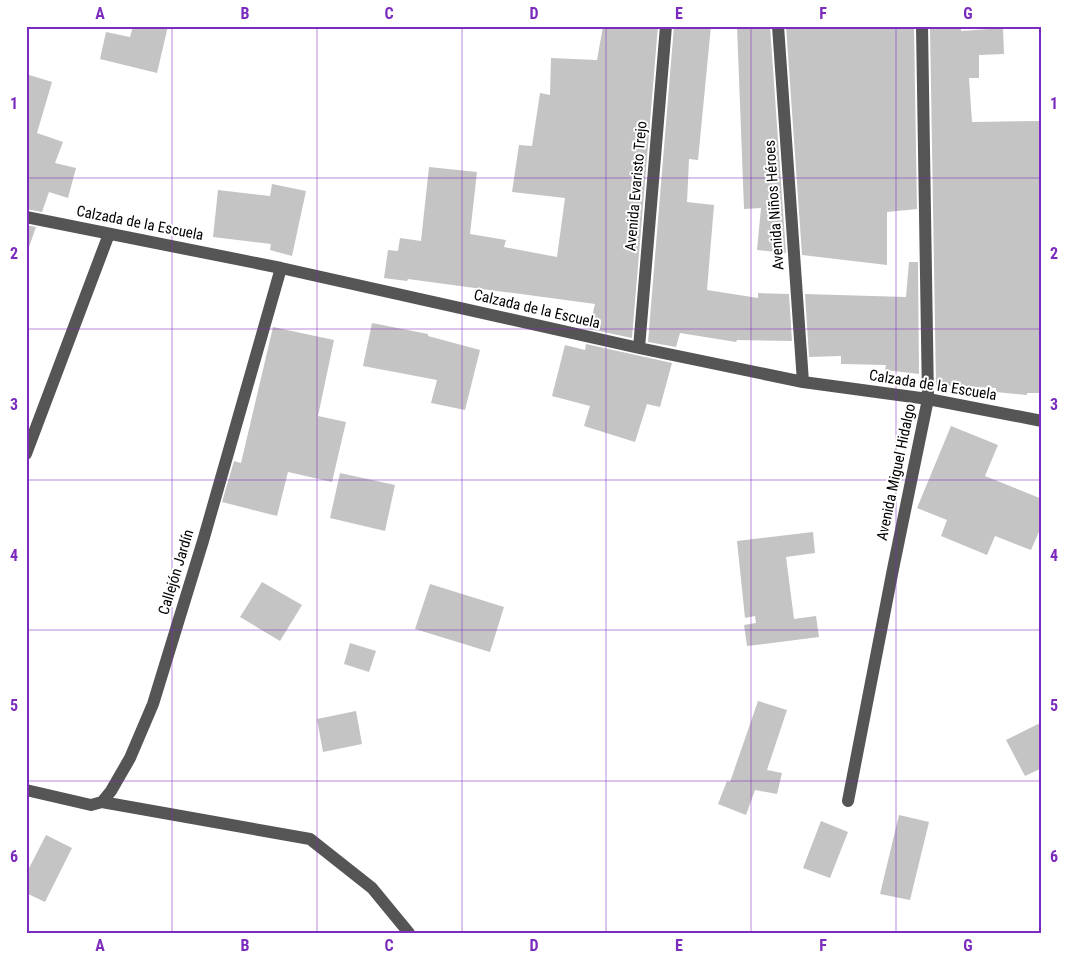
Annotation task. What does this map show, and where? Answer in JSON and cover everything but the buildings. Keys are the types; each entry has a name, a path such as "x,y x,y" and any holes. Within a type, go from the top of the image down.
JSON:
{"street":[{"name":"Avenida Evaristo Trejo","path":"639,348 666,26"},
{"name":"Avenida Niños Héroes","path":"778,26 803,382"},
{"name":"Avenida Miguel Hidalgo","path":"848,801 928,399 922,26"},
{"name":"Calzada de la Escuela","path":"26,217 281,268 639,348 803,382 928,399 1042,421"},
{"path":"26,454 109,234"},
{"name":"Callejón Jardín","path":"102,802 130,758 153,704 203,541 281,268"},
{"path":"26,790 91,806 102,802 310,839 372,888 409,933"}]}
